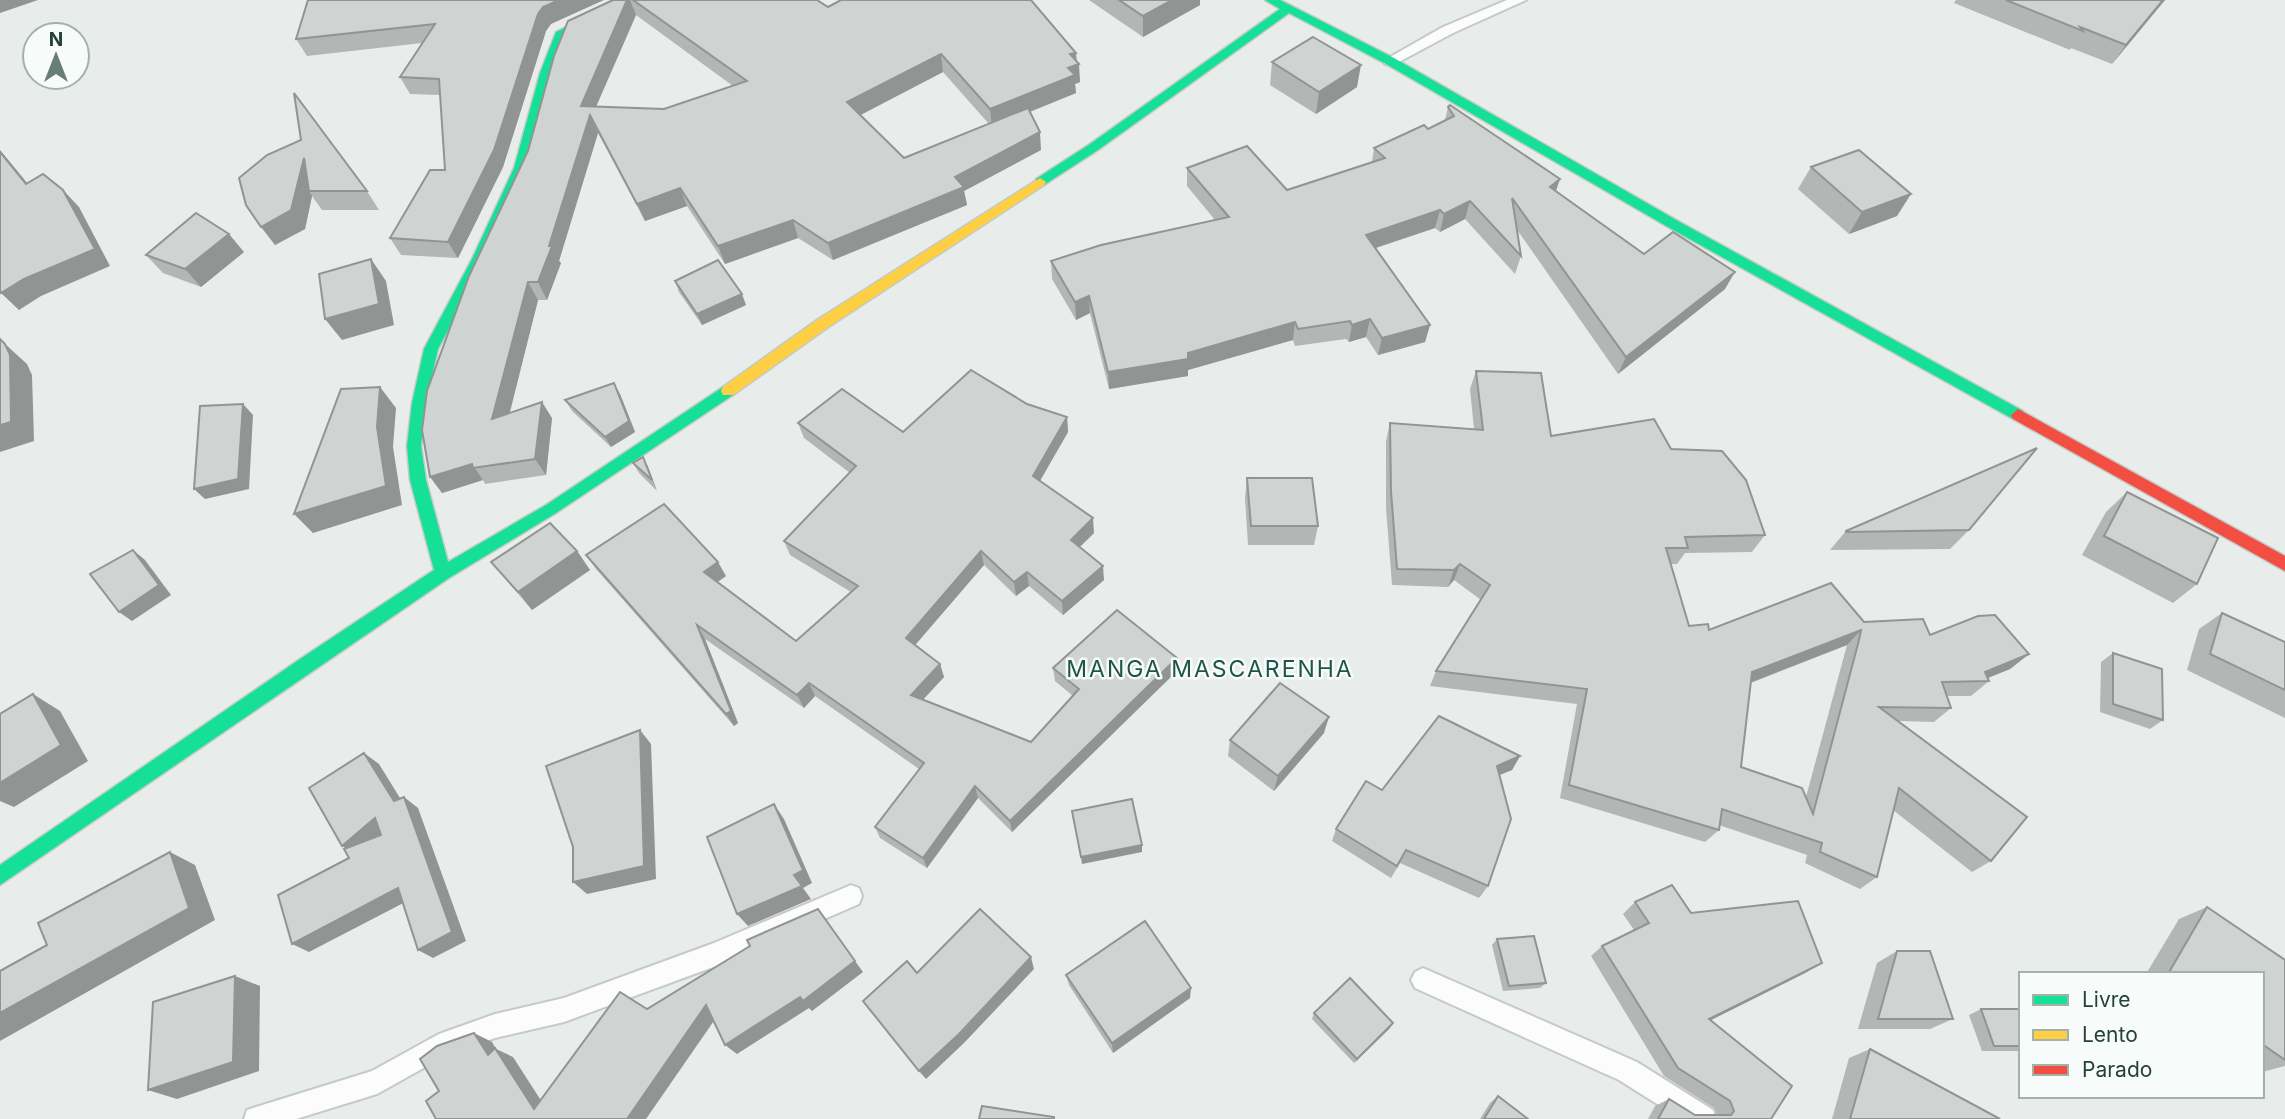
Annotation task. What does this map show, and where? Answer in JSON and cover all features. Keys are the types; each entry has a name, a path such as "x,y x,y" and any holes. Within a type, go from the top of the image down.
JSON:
{"street":[{"path":"443,573 418,480 414,446 419,402 431,349 479,259 520,168 546,73 562,32 629,0"},
{"path":"1271,0 1390,61 1673,224 2285,564"},
{"path":"0,876 309,662 443,573 551,509 695,414 833,317 1094,147 1286,10"}],"lane":[{"path":"1390,61 1448,30 1519,0"},
{"path":"256,1119 377,1082 439,1046 495,1026 564,1010 716,954 851,896"},
{"path":"1423,980 1628,1071 1704,1119"}],"building":[{"path":"308,0 559,0 543,7 538,14 494,150 448,242 390,238 430,170 445,170 439,79 400,77 435,24 296,39"},
{"path":"613,0 627,0 581,106 664,109 747,81 633,0 817,0 828,7 841,0 1031,0 1076,53 1070,54 1079,64 1068,68 1075,75 990,109 941,54 847,102 904,158 1028,108 1040,132 955,177 964,187 828,243 793,220 718,246 680,188 637,204 590,115 549,246 552,246 538,282 528,282 492,419 542,402 535,459 473,468 472,464 430,477 422,430 427,391 469,276 528,151 554,56 568,21"},
{"path":"1119,0 1172,0 1143,16"},
{"path":"2006,0 2163,0 2126,45"},
{"path":"1313,37 1361,65 1319,92 1272,62"},
{"path":"294,93 367,191 309,191 304,158 291,210 261,227 246,205 239,178 267,155 301,140"},
{"path":"1450,105 1560,179 1550,187 1644,254 1673,232 1735,272 1626,357 1512,198 1521,256 1470,201 1444,214 1440,210 1366,235 1430,325 1382,338 1370,319 1352,325 1350,321 1298,329 1295,322 1188,353 1188,359 1108,372 1089,296 1075,302 1051,261 1101,245 1229,217 1187,168 1247,146 1287,190 1385,158 1374,148 1424,125 1428,129 1454,116 1448,107"},
{"path":"1859,150 1911,194 1862,212 1811,167"},
{"path":"0,152 26,184 43,174 63,190 95,249 24,279 1,293 0,290"},
{"path":"196,213 229,234 185,269 146,255"},
{"path":"371,259 379,304 325,319 319,274"},
{"path":"718,260 742,294 697,314 675,281"},
{"path":"0,339 10,355 11,422 0,425"},
{"path":"971,370 1027,404 1067,417 1033,476 1093,518 1071,540 1103,566 1062,601 1027,572 1014,582 981,551 906,638 940,664 911,695 1031,742 1079,689 1053,668 1117,610 1177,658 1010,821 975,786 923,858 875,827 924,763 809,683 797,695 697,625 731,711 726,714 586,555 664,504 718,562 704,572 796,641 858,586 784,541 856,466 798,423 842,389 903,432"},
{"path":"1476,371 1541,373 1551,436 1654,419 1671,449 1722,451 1746,480 1765,535 1685,537 1688,548 1666,548 1689,626 1708,624 1709,630 1831,583 1864,622 1923,619 1930,635 1978,616 1995,615 2029,654 1985,672 1989,681 1942,682 1951,708 1879,707 2027,817 1991,861 1899,788 1877,877 1820,852 1822,843 1722,809 1719,830 1569,785 1587,689 1436,671 1490,585 1460,564 1454,570 1397,569 1391,491 1390,423 1483,430","holes":["1861,630 1813,814 1802,788 1741,767 1752,672"]},
{"path":"614,383 629,421 605,437 565,400"},
{"path":"380,387 377,427 386,486 294,514 341,389"},
{"path":"243,404 238,479 194,489 200,406"},
{"path":"2037,448 1969,530 1846,532 1846,531"},
{"path":"643,457 652,480 633,463"},
{"path":"1247,478 1312,478 1318,526 1251,526"},
{"path":"2127,492 2218,538 2197,584 2104,536"},
{"path":"550,523 577,551 518,592 491,562"},
{"path":"133,550 159,585 119,612 90,574"},
{"path":"2222,613 2285,642 2285,690 2210,654"},
{"path":"2113,653 2162,669 2163,720 2113,704"},
{"path":"1280,683 1329,717 1278,776 1230,740"},
{"path":"33,694 61,745 0,783 0,714"},
{"path":"1439,716 1520,756 1497,766 1511,819 1488,886 1406,850 1397,866 1336,829 1366,781 1382,790"},
{"path":"640,730 644,866 573,882 573,847 546,766"},
{"path":"364,753 394,801 404,797 452,932 418,950 398,888 292,944 278,895 349,858 344,849 381,835 375,818 342,846 309,788"},
{"path":"1132,799 1142,845 1081,857 1072,811"},
{"path":"774,804 803,870 794,875 802,886 737,914 707,837"},
{"path":"170,852 189,908 0,1013 0,971 47,945 38,923"},
{"path":"1672,885 1691,913 1798,901 1822,963 1709,1019 1792,1086 1771,1119 1658,1119 1669,1099 1695,1115 1731,1115 1734,1111 1730,1101 1678,1068 1602,946 1649,923 1635,902"},
{"path":"2207,907 2285,960 2285,1060 2264,1045 2264,972 2169,972"},
{"path":"818,909 855,961 803,1001 800,997 725,1045 706,1005 627,1119 436,1119 426,1101 439,1091 420,1059 437,1046 474,1033 488,1055 495,1048 534,1109 620,992 647,1009 750,946 747,940"},
{"path":"980,909 1031,957 959,1034 919,1071 863,1001 907,961 917,973"},
{"path":"1145,921 1191,988 1112,1043 1066,975"},
{"path":"1534,936 1546,983 1509,986 1497,939"},
{"path":"1897,951 1930,951 1953,1019 1878,1019"},
{"path":"235,976 233,1062 148,1090 153,1002"},
{"path":"1350,978 1393,1023 1357,1059 1314,1013"},
{"path":"1981,1009 2019,1009 2019,1046 1994,1046"},
{"path":"1870,1049 2000,1119 1850,1119"},
{"path":"1498,1096 1528,1119 1484,1119"},
{"path":"982,1106 1054,1117 1054,1119 979,1119"}],"traffic: fast":[{"path":"443,573 418,480 414,446 419,403 431,349 479,259 520,168 546,73 562,32 630,0"},
{"path":"1271,0 1390,61 1673,224 2018,415"},
{"path":"1040,182 1094,147 1286,10"},
{"path":"0,876 309,662 443,573 551,509 728,391"}],"traffic: slow":[{"path":"728,391 822,324 1040,182"}],"traffic: jam":[{"path":"2018,415 2285,564"}],"district":[{"name":"MANGA MASCARENHA","path":"1210,669"}]}
